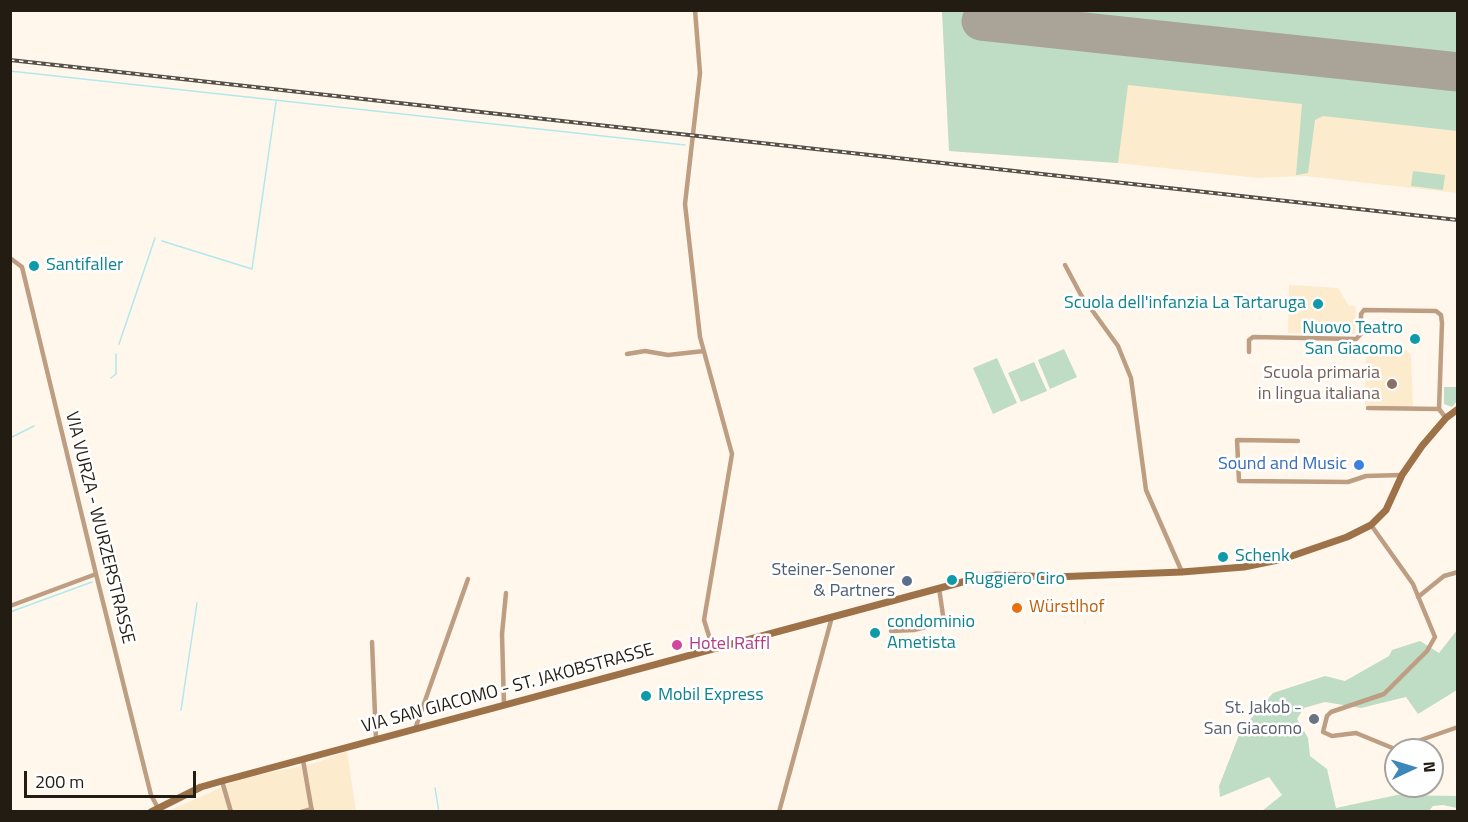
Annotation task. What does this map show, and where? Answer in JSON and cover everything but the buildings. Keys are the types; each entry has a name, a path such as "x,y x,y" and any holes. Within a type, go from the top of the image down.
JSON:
{"street":[{"path":"695,10 700,73 685,204 700,337 732,454 704,620 712,649"},
{"name":"VIA VURZA - WURZERSTRASSE","path":"10,258 22,267 155,810"},
{"path":"1065,265 1081,295 1118,346 1131,378 1146,490 1182,572"},
{"path":"1249,352 1249,340 1253,337 1356,339 1361,334 1364,310 1436,311 1441,315 1442,323 1439,409 1446,418"},
{"path":"627,354 645,351 668,355 704,351"},
{"path":"1368,408 1439,409"},
{"name":"VIA SAN GIACOMO - ST. JAKOBSTRASSE","path":"155,810 201,787 997,574 1054,577 1182,572 1244,567 1283,559 1347,537 1371,525 1386,510 1402,475 1422,446 1446,418 1458,409"},
{"path":"1298,441 1237,440 1239,481 1348,482 1366,476 1402,475"},
{"path":"1371,525 1413,584 1435,637 1427,651 1384,694 1331,712 1327,716 1323,732 1332,736 1356,733 1395,749 1458,727"},
{"path":"1418,597 1444,576 1458,572"},
{"path":"10,606 96,574"},
{"path":"414,729 468,579"},
{"path":"891,631 914,630 944,622 939,588"},
{"path":"504,706 501,634 506,593"},
{"path":"778,812 832,617"},
{"path":"372,642 376,739"},
{"path":"301,812 312,810 303,760"},
{"path":"222,782 231,812"}],"shaded area":[{"path":"942,11 1457,11 1457,193 1305,176 1257,178 1118,163 949,151"},
{"path":"1289,285 1338,288 1349,306 1356,306 1355,334 1288,333"},
{"path":"1366,346 1402,346 1411,355 1413,407 1365,405"},
{"path":"347,751 356,811 166,812 240,779 315,763"}],"green space":[{"path":"942,11 1457,11 1457,131 1323,116 1315,120 1308,173 1296,175 1302,104 1128,85 1118,163 949,151"},
{"path":"1413,171 1445,175 1443,190 1411,186"},
{"path":"1064,349 1077,377 1050,389 1038,360"},
{"path":"997,358 1017,403 993,414 973,368"},
{"path":"1034,362 1047,391 1021,402 1008,373"},
{"path":"1444,387 1457,387 1457,401 1452,407 1444,404"},
{"path":"1457,630 1457,690 1418,714 1406,697 1361,708 1325,702 1304,708 1297,719 1308,738 1310,756 1327,769 1336,808 1384,798 1444,798 1444,796 1457,796 1457,808 1443,805 1433,806 1428,812 1262,811 1282,795 1269,777 1220,797 1219,786 1241,730 1273,693 1325,676 1345,681 1389,656 1392,650 1420,641 1439,653"}],"waterway":[{"path":"10,71 685,145"},
{"path":"162,241 252,269 276,102"},
{"path":"119,344 155,238"},
{"path":"111,378 116,374 116,354"},
{"path":"10,438 34,426"},
{"path":"10,612 92,582"},
{"path":"181,710 197,603"},
{"path":"435,788 439,812"}],"runway":[{"path":"981,21 1458,72"}],"railway":[{"path":"10,60 1458,220"}],"place":[{"name":"Santifaller","path":"34,266"},
{"name":"Scuola dell'infanzia La Tartaruga","path":"1318,304"},
{"name":"Nuovo Teatro San Giacomo","path":"1415,339"},
{"name":"Scuola primaria in lingua italiana","path":"1392,384"},
{"name":"Sound and Music","path":"1359,465"},
{"name":"Schenk","path":"1223,557"},
{"name":"Ruggiero Ciro","path":"952,580"},
{"name":"Steiner-Senoner & Partners","path":"907,581"},
{"name":"Würstlhof","path":"1017,608"},
{"name":"condominio Ametista","path":"875,633"},
{"name":"Hotel Raffl","path":"677,645"},
{"name":"Mobil Express","path":"646,696"},
{"name":"St. Jakob - San Giacomo","path":"1314,719"}]}
